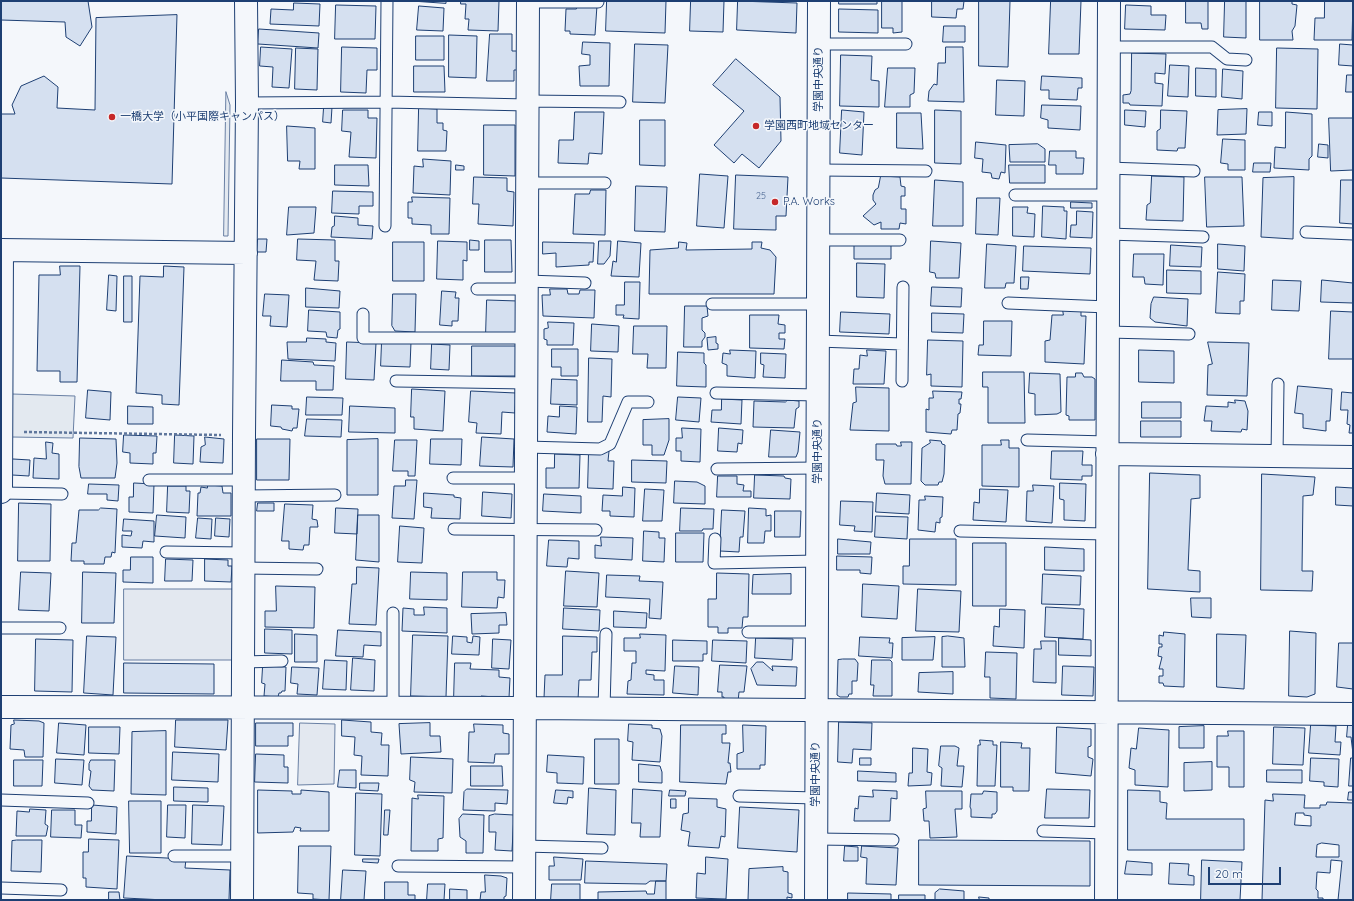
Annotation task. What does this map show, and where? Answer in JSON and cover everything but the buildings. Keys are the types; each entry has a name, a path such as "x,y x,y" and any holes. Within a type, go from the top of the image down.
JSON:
{"street":[{"path":"242,900 247,103 246,1"},
{"path":"524,900 528,1"},
{"name":"学園中央通り","path":"816,900 819,1"},
{"path":"1106,900 1109,1"},
{"path":"1,493 2,250 246,253"},
{"path":"1108,448 1277,456 1353,457"},
{"path":"1,707 525,708 1353,714"}],"lane":[{"path":"385,226 387,1"},
{"path":"528,1 598,2"},
{"path":"819,44 906,44"},
{"path":"1109,47 1212,47 1227,59 1246,60"},
{"path":"247,103 620,102"},
{"path":"1108,168 1194,171"},
{"path":"818,170 926,171"},
{"path":"527,183 606,183"},
{"path":"1015,195 1108,195"},
{"path":"1306,232 1353,234"},
{"path":"1108,234 1203,238"},
{"path":"818,240 900,240"},
{"path":"477,289 527,285 585,283"},
{"path":"902,381 903,288"},
{"path":"1008,303 1108,307"},
{"path":"712,304 818,304"},
{"path":"363,314 363,338 527,338"},
{"path":"1108,332 1189,334"},
{"path":"818,342 902,344"},
{"path":"396,381 526,383"},
{"path":"1277,456 1278,384"},
{"path":"716,393 818,395"},
{"path":"526,447 600,449 610,444 628,402 648,402"},
{"path":"1027,440 1108,448"},
{"path":"717,469 818,468"},
{"path":"453,478 526,478"},
{"path":"149,480 335,495"},
{"path":"1,493 62,494"},
{"path":"454,529 596,530"},
{"path":"960,531 1107,534"},
{"path":"715,539 714,563 817,561"},
{"path":"166,552 317,569"},
{"path":"393,613 393,708"},
{"path":"1,628 60,628"},
{"path":"748,632 817,632"},
{"path":"604,709 606,634"},
{"path":"243,662 282,661"},
{"path":"739,796 816,798"},
{"path":"1,800 88,803"},
{"path":"1043,831 1106,833"},
{"path":"816,838 893,840"},
{"path":"398,866 602,848"},
{"path":"174,856 243,856"},
{"path":"1,888 61,890"}],"path":[{"path":"1,432 244,435"}],"shaded area":[{"path":"226,92 230,105 228,236 224,236"},
{"path":"12,394 75,396 73,438 11,437"},
{"path":"124,589 234,589 234,660 124,660"},
{"path":"300,723 335,724 334,784 298,785"}],"place":[{"name":"一橋大学（小平国際キャンパス）","path":"112,117"},
{"name":"学園西町地域センター","path":"756,126"},
{"name":"P.A. Works","path":"775,202"}]}
